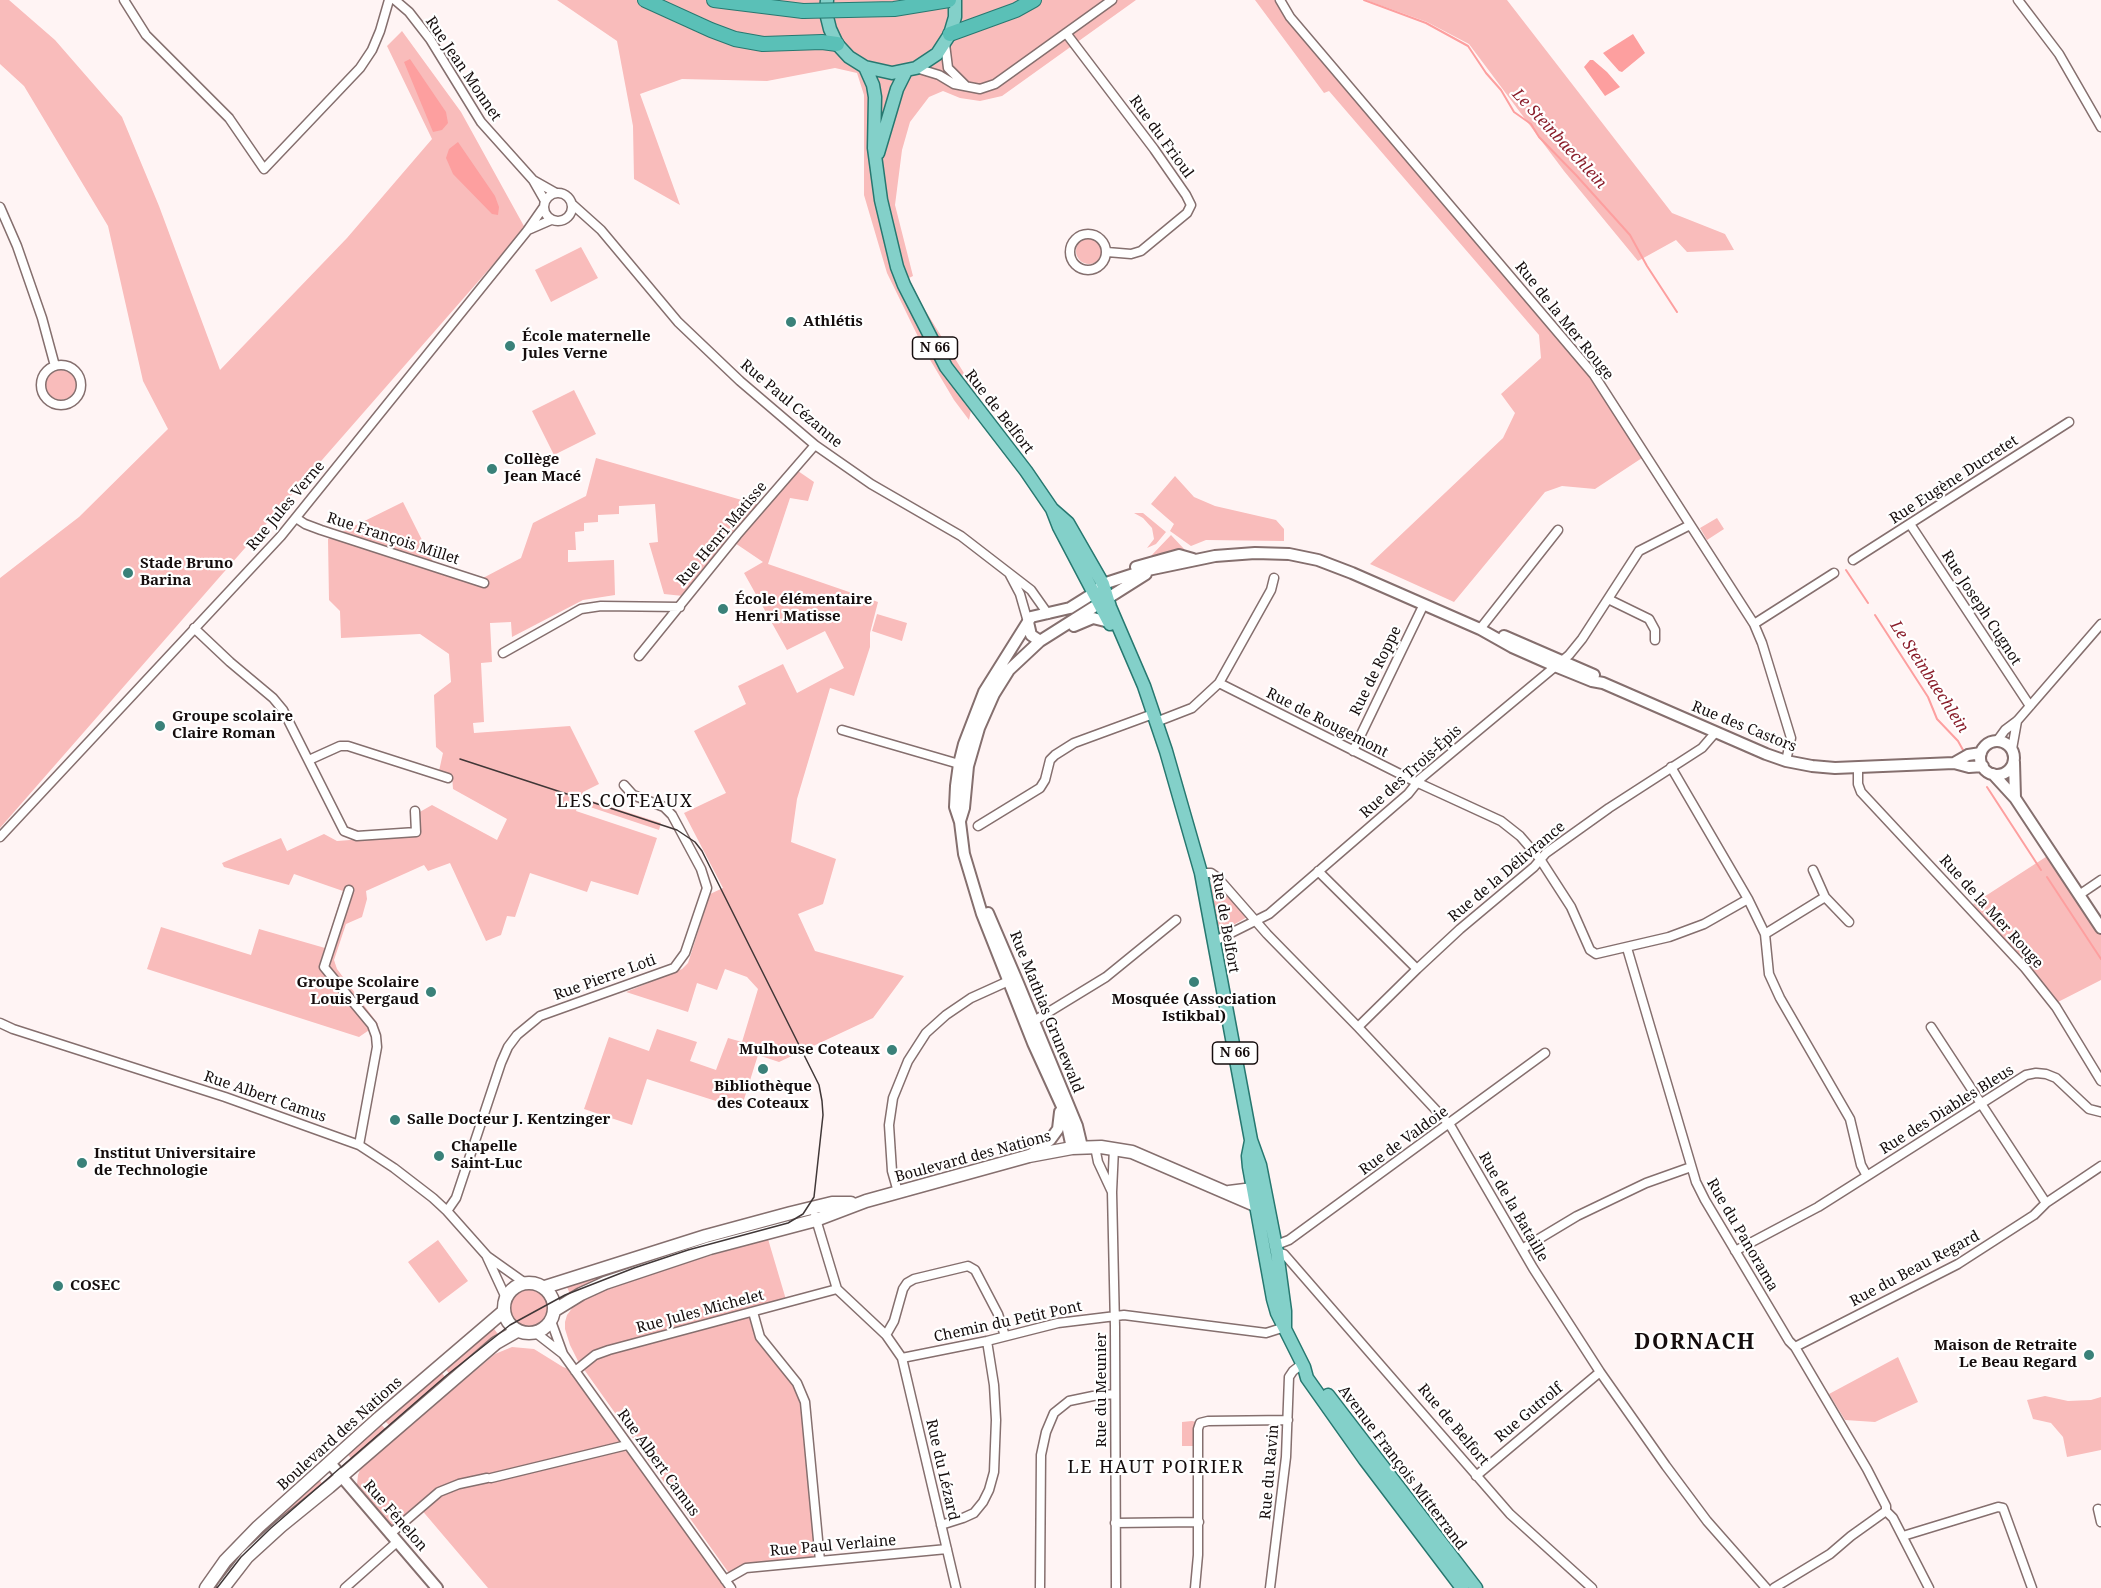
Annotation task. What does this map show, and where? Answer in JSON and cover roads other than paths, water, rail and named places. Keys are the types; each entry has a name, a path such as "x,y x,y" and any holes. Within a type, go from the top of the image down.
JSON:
{"highway":[{"path":"645,0 735,39 763,44 822,42 837,44"},
{"path":"714,0 803,11 894,9 949,0"},
{"path":"948,39 1034,0"}],"main road":[{"path":"827,0 826,13 837,44 849,57 865,67 892,73 911,70 937,54 948,39 955,17 955,0"},
{"name":"Rue de Belfort","path":"865,67 873,85 875,97 874,148 880,200 897,267 918,317 946,367 1026,471 1052,509 1059,527 1100,591 1109,622 1139,689 1155,718"},
{"name":"Rue de Belfort","path":"876,160 897,89 911,70"},
{"name":"Rue de Belfort","path":"1052,509 1068,523 1144,686 1201,873 1251,1140 1257,1155 1279,1274"},
{"name":"Rue de Belfort","path":"1251,1140 1248,1156 1265,1262"},
{"name":"Boulevard des Nations","path":"553,1315 581,1294 634,1272 710,1248 816,1220 861,1202 1029,1156 1083,1147 1114,1148 1146,1156 1255,1205"},
{"path":"1229,1192 1253,1189 1265,1196 1255,1205"},
{"name":"Boulevard des Nations","path":"545,1287 706,1236 814,1206 861,1202"},
{"name":"Avenue François Mitterrand","path":"1265,1262 1277,1313 1303,1365 1307,1378 1365,1460 1462,1588"},
{"name":"Avenue François Mitterrand","path":"1279,1274 1286,1311 1285,1327"},
{"path":"525,1282 545,1287 552,1296 553,1315 544,1329 536,1333 526,1333 510,1325 504,1311 506,1298 513,1288 525,1282"},
{"name":"Boulevard des Nations","path":"206,1588 237,1548 388,1410 504,1311"},
{"name":"Boulevard des Nations","path":"223,1588 258,1546 496,1343 517,1330"},
{"name":"Avenue François Mitterrand","path":"1303,1365 1314,1375 1476,1588"}],"street":[{"path":"124,0 146,35 229,118 264,169 360,68 372,50 389,0"},
{"name":"Rue Jean Monnet","path":"395,0 409,12 430,39 481,122 533,180 544,205"},
{"path":"911,70 939,75 954,84 966,86 980,88 996,84 1112,0"},
{"name":"Rue de la Mer Rouge","path":"1280,0 1297,25 1594,375 1754,624 1791,738 1786,762"},
{"path":"2018,0 2059,54 2101,127"},
{"name":"Rue du Frioul","path":"1066,33 1154,149 1191,205 1187,213 1141,251 1131,254 1107,252"},
{"path":"948,39 948,68 966,86"},
{"name":"Rue Jean Monnet","path":"533,180 556,193"},
{"path":"565,220 570,215 572,204 566,195 556,193 549,195 544,205 546,215 551,220 558,222 587,220"},
{"name":"Rue Paul Cézanne","path":"572,204 587,220 601,230 678,322 740,381 815,445 871,484 961,536 1031,590 1048,614"},
{"name":"Rue Jules Verne","path":"0,837 296,518 527,231 544,205"},
{"path":"0,207 17,246 42,318 55,366"},
{"name":"Rue Jules Verne","path":"527,231 551,220"},
{"path":"1089,233 1095,234 1103,241 1107,252 1103,262 1089,270 1073,262 1070,251 1074,240 1089,233"},
{"path":"55,366 69,366 79,376 81,389 69,404 52,403 41,390 42,378 49,369 55,366"},
{"name":"Rue Eugène Ducretet","path":"1853,560 2069,422"},
{"name":"Rue Henri Matisse","path":"503,653 581,609 602,606 680,607 815,445"},
{"name":"Rue François Millet","path":"296,518 315,528 484,583"},
{"name":"Rue Joseph Cugnot","path":"1910,524 2030,706"},
{"name":"Rue des Trois-Épis","path":"1213,942 1269,914 1559,663 1582,639 1639,551 1690,525"},
{"path":"1480,629 1558,530"},
{"name":"Rue des Castors","path":"1100,591 1151,570 1193,560 1255,553 1289,554 1318,560 1352,573 1480,629 1512,647 1559,663 1592,681 1603,683 1786,762 1812,766 1858,768 1954,763 1969,767 1983,766"},
{"path":"1048,614 1050,627 1045,638 1031,635 1028,622 1031,617 1070,608 1100,591 1106,578 1112,578 1146,563 1179,555 1193,560"},
{"name":"Rue Paul Cézanne","path":"1008,572 1020,594 1028,622"},
{"path":"1754,624 1834,573"},
{"path":"978,826 1040,788 1045,780 1050,760 1074,743 1192,708 1219,683 1271,590 1274,579"},
{"name":"Rue Mathias Grunewald","path":"963,765 994,694 1009,670 1045,638 1065,625 1100,591"},
{"path":"1608,599 1649,619 1656,630 1655,640"},
{"name":"Rue de Roppe","path":"1353,751 1424,604"},
{"path":"639,656 680,607"},
{"name":"Rue Mathias Grunewald","path":"1065,625 1073,626 1095,618 1109,622"},
{"name":"Rue Mathias Grunewald","path":"1028,622 984,692 963,765 964,808 960,822 964,854 976,891 995,928 1012,980 1058,1100 1083,1147"},
{"path":"2101,624 2017,721 2005,730 1997,741 1985,746 1981,753 1983,766 2014,798 2101,928"},
{"path":"194,628 276,702 290,721 344,831 352,836 416,832 415,811"},
{"name":"Rue de Rougemont","path":"1219,683 1418,783 1501,821 1520,836 1540,859 1571,907 1590,950 1596,954 1627,948"},
{"path":"2014,798 2012,749 2017,721"},
{"path":"842,730 963,765"},
{"name":"Rue de la Délivrance","path":"1358,1027 1460,928 1534,867 1540,859 1609,808 1702,748 1715,733"},
{"path":"1997,741 2005,743 2012,749"},
{"path":"309,760 340,746 348,746 448,778"},
{"name":"Rue des Castors","path":"1954,763 1968,755 1981,753"},
{"path":"1993,774 2006,772 2014,762"},
{"path":"1671,767 1748,899 1765,934 1769,974 1780,998 1850,1119 1867,1176"},
{"name":"Rue de la Mer Rouge","path":"1858,768 1861,792 2025,968 2056,1007 2101,1081"},
{"name":"Rue Pierre Loti","path":"447,1211 456,1198 501,1063 508,1047 517,1035 540,1016 674,968 686,953 707,888 701,869 672,814 664,807 633,795 624,785"},
{"path":"1813,870 1824,897 1849,922"},
{"path":"1318,872 1417,969"},
{"name":"Rue de la Bataille","path":"1201,873 1211,873 1218,878 1267,934 1450,1125 1521,1249 1600,1372 1707,1521 1766,1588"},
{"path":"2079,895 2101,880"},
{"path":"349,890 324,967 372,1025 376,1036 375,1058 359,1145"},
{"path":"1765,934 1824,897"},
{"path":"1627,948 1670,937 1704,924 1748,899"},
{"path":"1034,1021 1106,977 1176,920"},
{"name":"Rue du Panorama","path":"1627,948 1690,1167 1705,1200 1789,1341 1796,1347 1867,1469 1887,1506 1886,1511 1893,1518 1929,1588"},
{"path":"898,1192 892,1171 889,1125 893,1098 908,1061 926,1033 946,1015 971,998 1012,980"},
{"name":"Rue Mathias Grunewald","path":"1012,980 1034,1021 1077,1126 1083,1147"},
{"name":"Rue Albert Camus","path":"0,1023 24,1033 225,1096 359,1145 399,1172 447,1211 487,1256 525,1282"},
{"path":"1930,1028 2046,1203"},
{"name":"Rue de Valdoie","path":"1276,1249 1450,1125 1545,1053"},
{"name":"Rue des Diables Bleus","path":"1735,1251 1818,1207 2026,1075 2036,1073 2056,1078 2090,1109 2101,1112"},
{"name":"Rue Mathias Grunewald","path":"1029,1156 1050,1140 1058,1130 1060,1112 1058,1100"},
{"name":"Rue du Meunier","path":"1083,1147 1098,1162 1112,1192"},
{"name":"Rue du Meunier","path":"1114,1148 1112,1192 1116,1588"},
{"name":"Rue du Beau Regard","path":"1796,1347 1958,1264 2034,1215 2046,1203 2101,1166"},
{"path":"1521,1249 1576,1216 1646,1183 1690,1167"},
{"path":"814,1206 816,1220 837,1289 886,1335 902,1358"},
{"name":"Rue de Belfort","path":"1276,1249 1284,1254 1510,1514 1592,1588"},
{"name":"Rue Albert Camus","path":"487,1256 506,1298"},
{"path":"1265,1262 1279,1274 1300,1273"},
{"path":"886,1335 894,1321 903,1289 907,1283 914,1279 968,1266 975,1270 998,1314 1005,1336"},
{"name":"Rue Jules Michelet","path":"575,1371 595,1355 609,1350 837,1289"},
{"path":"753,1312 760,1337 797,1383 805,1402 820,1561"},
{"name":"Rue Albert Camus","path":"553,1315 563,1354"},
{"name":"Chemin du Petit Pont","path":"902,1358 987,1341 1058,1323 1124,1315 1266,1333 1285,1327"},
{"name":"Rue Albert Camus","path":"536,1333 563,1354 730,1588"},
{"path":"941,1525 974,1513 989,1490 993,1473 996,1420 994,1385 987,1341"},
{"name":"Rue du Lézard","path":"902,1358 956,1588"},
{"name":"Rue du Ravin","path":"1270,1588 1282,1500 1289,1377 1293,1371 1303,1365"},
{"name":"Rue Gutrolf","path":"1476,1476 1600,1372"},
{"path":"1040,1588 1041,1455 1046,1432 1054,1413 1069,1401 1115,1394"},
{"path":"1195,1588 1199,1522 1198,1429 1200,1423 1288,1420"},
{"path":"345,1588 439,1492 459,1484 627,1445"},
{"name":"Rue Fénelon","path":"330,1463 437,1588"},
{"path":"1903,1536 1998,1507 2003,1508 2032,1588"},
{"path":"2098,1509 2101,1522"},
{"path":"1777,1588 1830,1554 1886,1511"},
{"path":"1115,1523 1199,1522"},
{"name":"Rue Paul Verlaine","path":"725,1580 746,1568 947,1549"}],"waterway":[{"name":"Le Steinbaechlein","path":"1364,0 1426,23 1468,46 1486,73 1501,90 1514,112 1531,124 1539,137 1630,235 1677,312"},
{"name":"Le Steinbaechlein","path":"1846,570 1868,603"},
{"name":"Le Steinbaechlein","path":"1875,615 1928,697 1937,719 1958,741 1963,750"},
{"name":"Le Steinbaechlein","path":"1987,787 2041,870"},
{"name":"Le Steinbaechlein","path":"2047,877 2101,959"}],"tram line":[{"path":"217,1588 241,1557 271,1528 447,1375 510,1325 565,1295 634,1268 688,1250 788,1223 803,1214 814,1197 823,1115 819,1085 702,851 695,842 677,830 460,759"}],"place":[{"name":"Athlétis","path":"791,322"},
{"name":"École maternelle Jules Verne","path":"510,346"},
{"name":"Collège Jean Macé","path":"492,469"},
{"name":"Stade Bruno Barina","path":"128,573"},
{"name":"École élémentaire Henri Matisse","path":"723,609"},
{"name":"Groupe scolaire Claire Roman","path":"160,726"},
{"name":"Mosquée (Association Istikbal)","path":"1194,982"},
{"name":"Groupe Scolaire Louis Pergaud","path":"431,992"},
{"name":"Mulhouse Coteaux","path":"892,1050"},
{"name":"Bibliothèque des Coteaux","path":"763,1069"},
{"name":"Salle Docteur J. Kentzinger","path":"395,1120"},
{"name":"Chapelle Saint-Luc","path":"439,1156"},
{"name":"Institut Universitaire de Technologie","path":"82,1163"},
{"name":"COSEC","path":"58,1286"},
{"name":"Maison de Retraite Le Beau Regard","path":"2089,1355"}],"district":[{"name":"LES COTEAUX","path":"625,802"},
{"name":"DORNACH","path":"1695,1343"},
{"name":"LE HAUT POIRIER","path":"1156,1468"}]}
